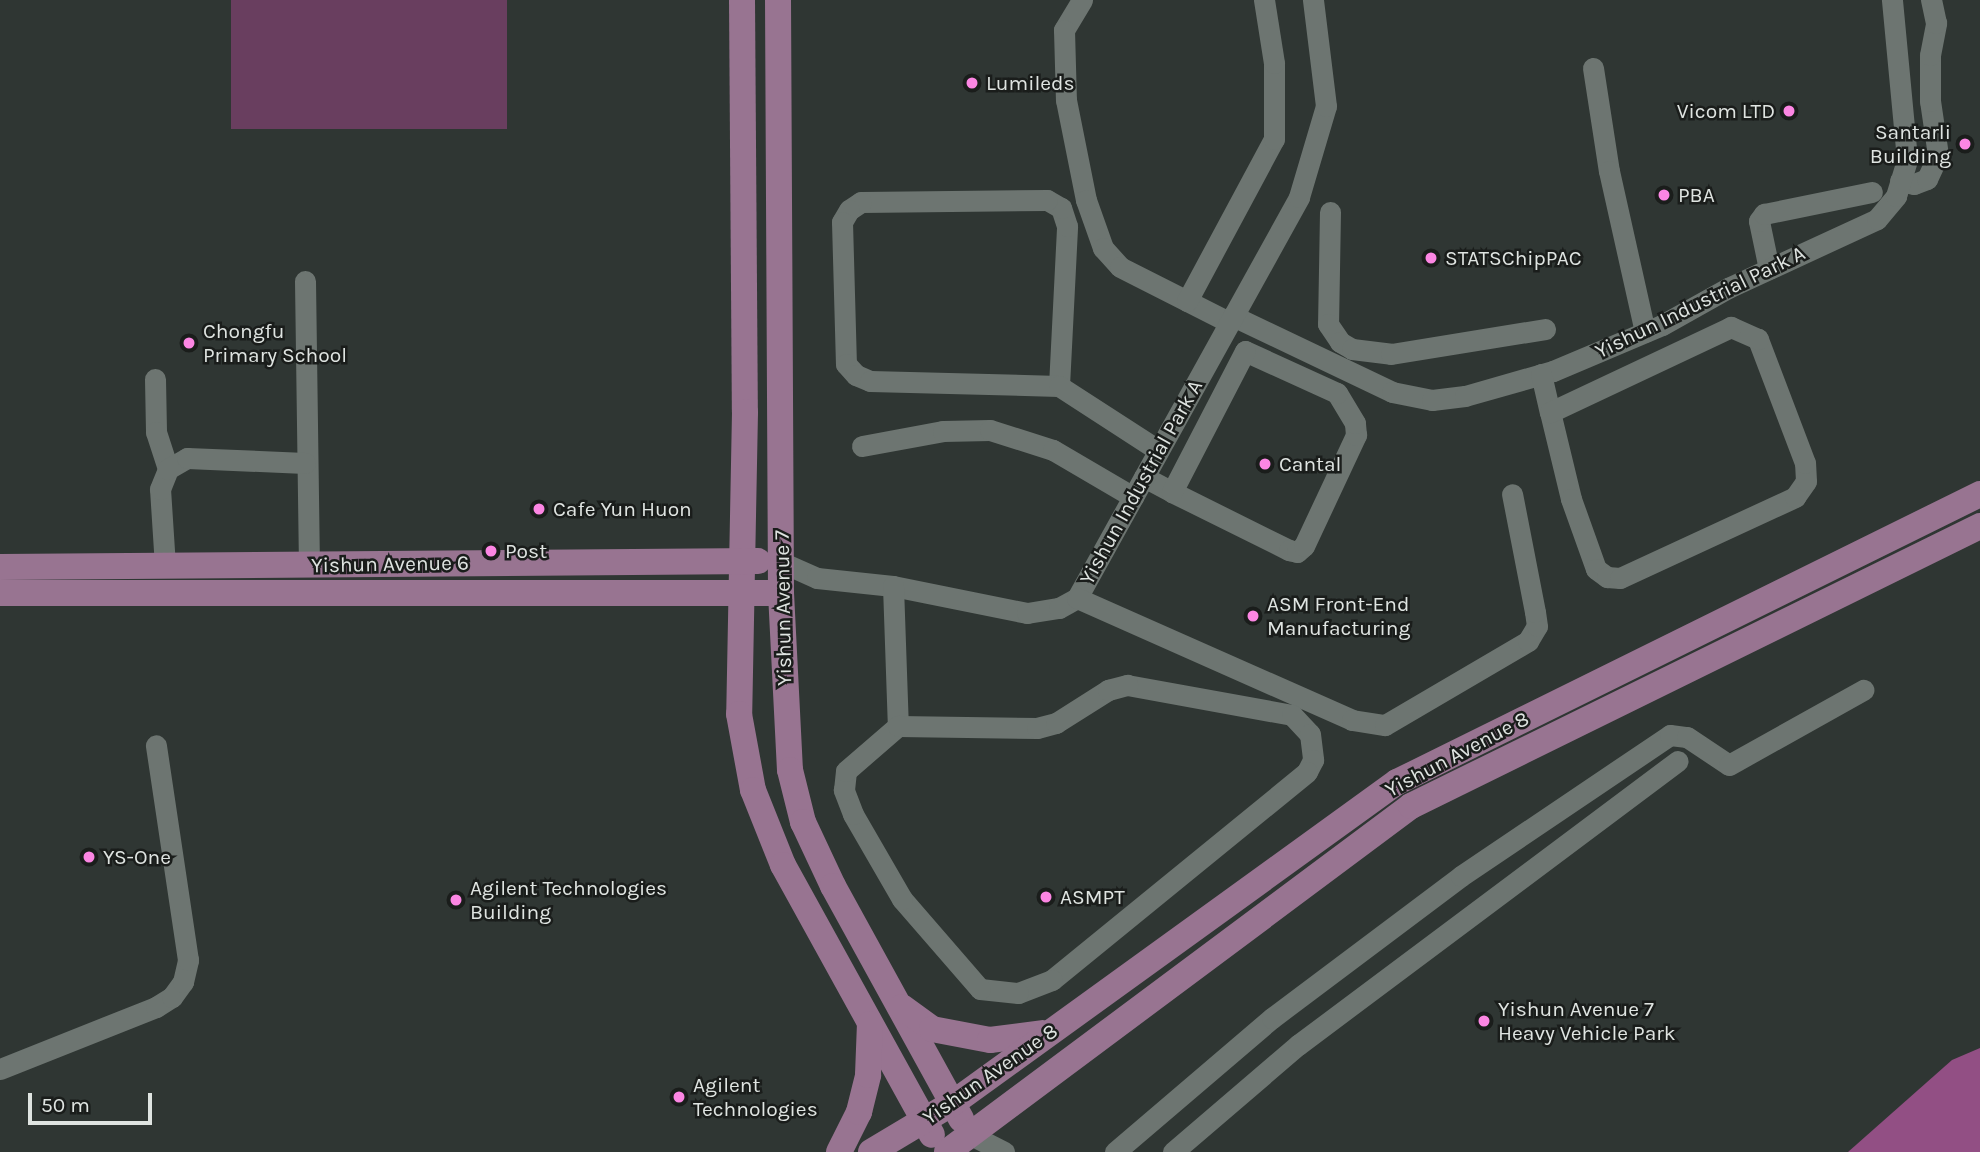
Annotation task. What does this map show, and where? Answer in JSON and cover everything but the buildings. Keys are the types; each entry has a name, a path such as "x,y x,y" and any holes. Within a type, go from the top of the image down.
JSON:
{"main road":[{"name":"Yishun Avenue 7","path":"742,0 745,412 739,714 753,790 802,904 941,1152"},
{"name":"Yishun Avenue 7","path":"778,0 782,410 780,593 790,770 797,808 895,1001 971,1135"},
{"path":"745,412 782,410"},
{"name":"Yishun Avenue 8","path":"871,1152 953,1103 1397,782 1980,494"},
{"name":"Yishun Avenue 8","path":"947,1152 1411,806 1980,526"},
{"name":"Yishun Avenue 6","path":"0,567 781,562"},
{"name":"Yishun Avenue 6","path":"0,593 780,593"},
{"path":"895,1001 932,1029 990,1040 1054,1030"},
{"path":"839,1152 862,1100 870,1022"}],"street":[{"path":"1082,0 1064,30 1066,100 1086,200 1103,248 1120,267 1187,301 1231,319"},
{"path":"1187,301 1274,139 1274,63 1264,0"},
{"name":"Yishun Industrial Park A","path":"781,562 817,578 893,586 1027,613 1059,608 1077,598 1299,197 1326,106 1313,0"},
{"name":"Yishun Industrial Park A","path":"1231,319 1392,392 1432,400 1465,396 1541,374 1645,332 1769,269 1877,219 1896,195 1907,159 1892,2 1920,0"},
{"path":"1900,181 1914,184 1927,178 1938,155 1930,101 1930,55 1936,23 1931,0"},
{"path":"1593,68 1609,171 1645,332"},
{"path":"1769,269 1759,221 1764,214 1872,192"},
{"path":"1059,386 1067,226 1061,208 1047,200 861,202 849,209 842,222 846,364 856,375 870,381 1059,386 1158,450"},
{"path":"1330,212 1328,324 1339,342 1352,349 1391,354 1545,329"},
{"path":"305,281 309,565"},
{"path":"1541,374 1550,412 1571,499 1596,569 1607,577 1620,578 1795,497 1806,481 1805,463 1758,339 1731,327 1550,412"},
{"path":"1144,477 1172,492 1297,552 1304,546 1356,435 1349,408 1337,393 1245,351 1172,492"},
{"path":"155,379 158,448 167,469"},
{"path":"862,446 943,431 990,430 1053,450 1133,497"},
{"path":"165,566 160,489 167,469 187,458 306,463"},
{"path":"1077,598 1352,720 1385,725 1528,641 1536,626 1535,612 1511,494"},
{"name":"Yishun Industrial Park A","path":"780,593 817,578"},
{"path":"893,586 898,726"},
{"path":"1127,685 1292,715 1303,723 1314,747 1307,772 1052,980 1034,989 1000,995 980,989 964,975 902,898 844,790 846,771 898,726 1037,728 1056,723 1108,690 1127,685"},
{"path":"1115,1152 1272,1018 1461,876 1670,735 1686,737 1729,765 1863,690"},
{"path":"0,1069 156,1007 172,997 183,982 188,960 156,745"},
{"path":"1173,1152 1298,1045 1678,761"},
{"path":"971,1135 1004,1152"}],"shaded area":[{"path":"231,0 507,0 507,129 231,129"},
{"path":"1980,1048 1980,1152 1848,1152 1952,1060"}],"place":[{"name":"Lumileds","path":"972,83"},
{"name":"Vicom LTD","path":"1789,111"},
{"name":"Santarli Building","path":"1965,144"},
{"name":"PBA","path":"1664,195"},
{"name":"STATSChipPAC","path":"1431,258"},
{"name":"Chongfu Primary School","path":"189,343"},
{"name":"Cantal","path":"1265,464"},
{"name":"Cafe Yun Huon","path":"539,509"},
{"name":"Post","path":"491,551"},
{"name":"ASM Front-End Manufacturing","path":"1253,616"},
{"name":"YS-One","path":"89,857"},
{"name":"ASMPT","path":"1046,897"},
{"name":"Agilent Technologies Building","path":"456,900"},
{"name":"Yishun Avenue 7 Heavy Vehicle Park","path":"1484,1021"},
{"name":"Agilent Technologies","path":"679,1097"}]}
